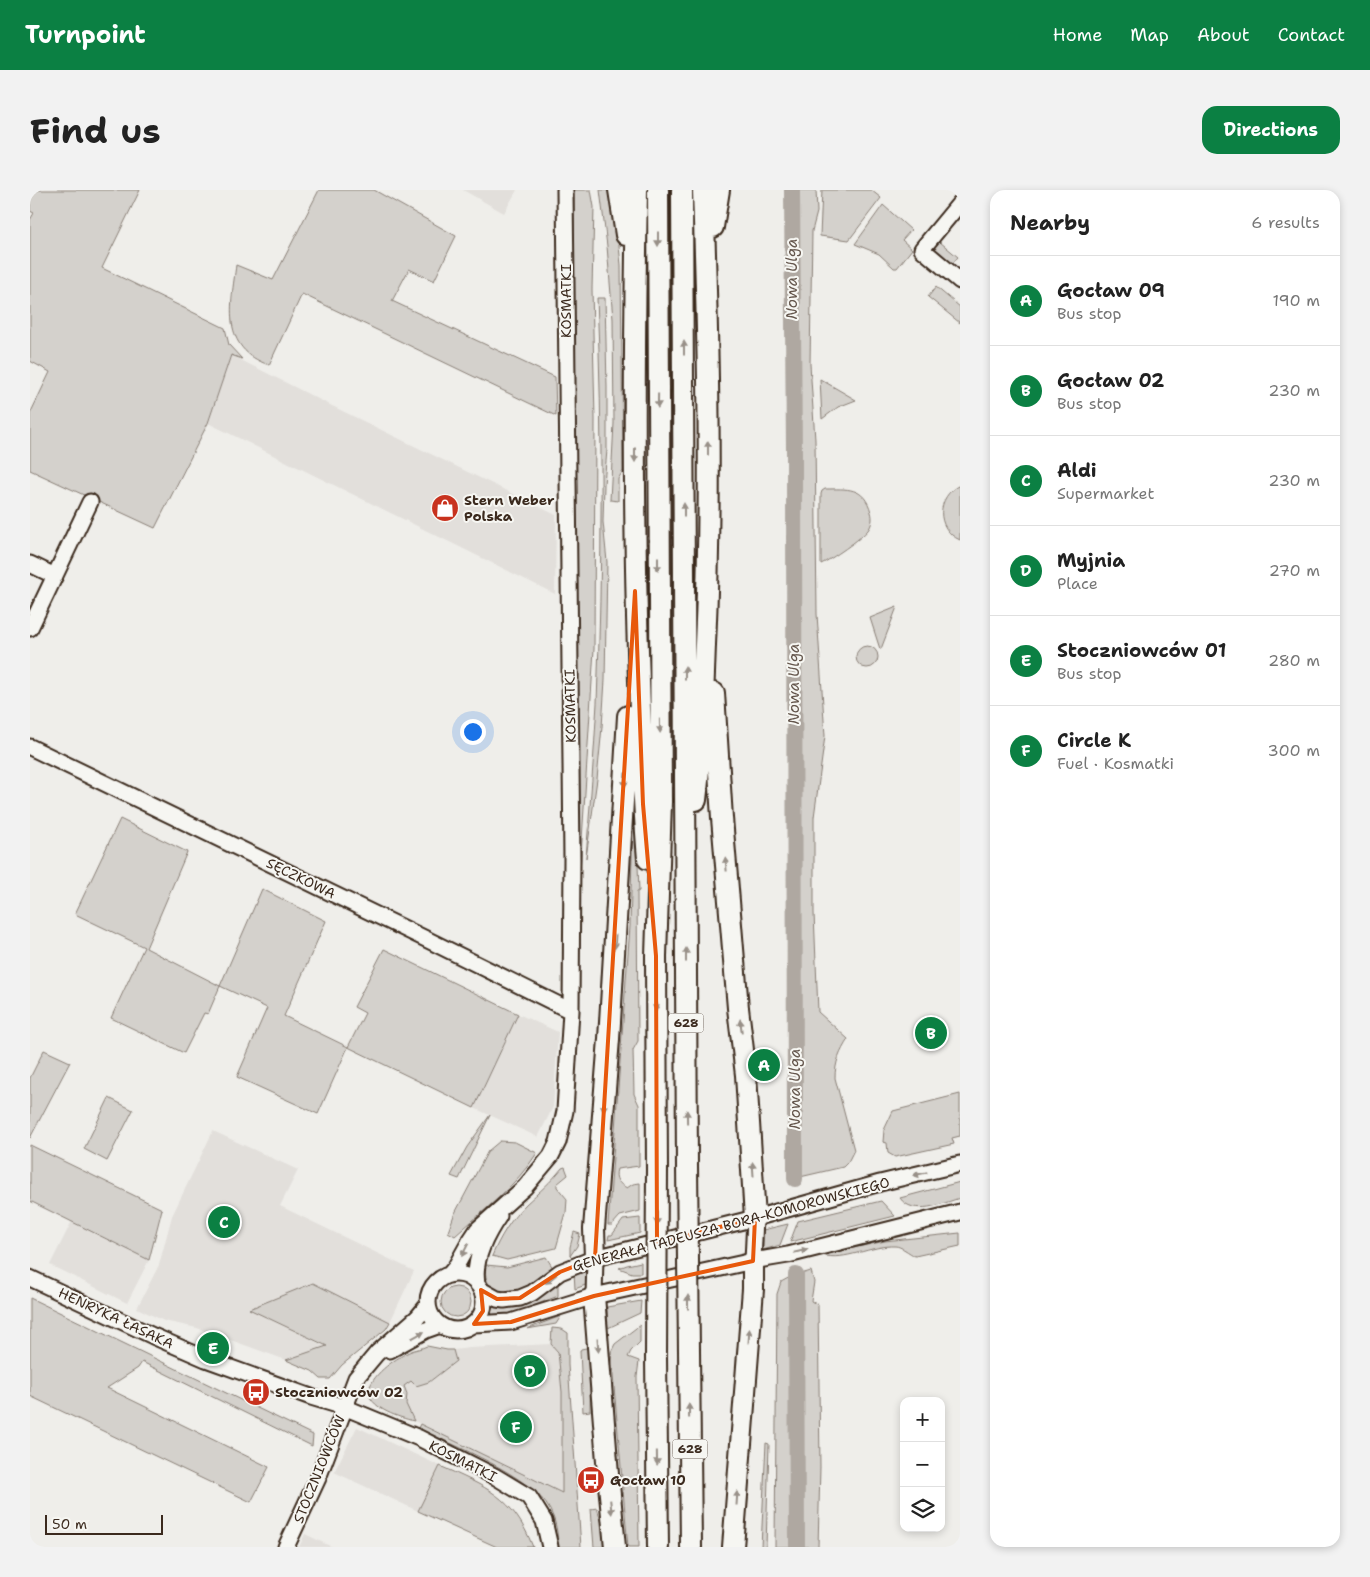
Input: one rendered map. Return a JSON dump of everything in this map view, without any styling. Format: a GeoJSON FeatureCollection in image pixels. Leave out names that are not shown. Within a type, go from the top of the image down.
{"type":"FeatureCollection","features":[{"type":"Feature","properties":{"kind":"main road"},"geometry":{"type":"LineString","coordinates":[[620,190],[634,319]]}},
{"type":"Feature","properties":{"kind":"main road"},"geometry":{"type":"LineString","coordinates":[[637,190],[634,319],[635,592],[643,804],[656,956]]}},
{"type":"Feature","properties":{"kind":"main road"},"geometry":{"type":"LineString","coordinates":[[656,956],[661,802],[658,190]]}},
{"type":"Feature","properties":{"kind":"main road"},"geometry":{"type":"LineString","coordinates":[[682,190],[686,879]]}},
{"type":"Feature","properties":{"kind":"main road"},"geometry":{"type":"LineString","coordinates":[[686,879],[700,768],[708,584],[707,314],[703,190]]}},
{"type":"Feature","properties":{"kind":"main road"},"geometry":{"type":"LineString","coordinates":[[707,314],[711,248],[719,190]]}},
{"type":"Feature","properties":{"kind":"main road"},"geometry":{"type":"LineString","coordinates":[[708,584],[722,818],[738,1008],[746,1075],[755,1218]]}},
{"type":"Feature","properties":{"kind":"main road"},"geometry":{"type":"LineString","coordinates":[[595,1258],[594,1229],[609,1039],[635,592]]}},
{"type":"Feature","properties":{"kind":"main road","name":"628"},"geometry":{"type":"LineString","coordinates":[[686,879],[691,1547]]}},
{"type":"Feature","properties":{"kind":"main road","name":"628"},"geometry":{"type":"LineString","coordinates":[[656,956],[658,1547]]}},
{"type":"Feature","properties":{"kind":"main road"},"geometry":{"type":"LineString","coordinates":[[733,1547],[754,1261]]}},
{"type":"Feature","properties":{"kind":"main road"},"geometry":{"type":"LineString","coordinates":[[594,1296],[615,1547]]}},
{"type":"Feature","properties":{"kind":"street","name":"KOSMATKI"},"geometry":{"type":"LineString","coordinates":[[449,1275],[478,1229],[509,1203],[540,1171],[551,1156],[558,1142],[565,1111],[571,1010],[572,859],[565,190]]}},
{"type":"Feature","properties":{"kind":"street"},"geometry":{"type":"LineString","coordinates":[[960,202],[922,249],[960,281]]}},
{"type":"Feature","properties":{"kind":"street"},"geometry":{"type":"LineString","coordinates":[[30,628],[90,502]]}},
{"type":"Feature","properties":{"kind":"street"},"geometry":{"type":"LineString","coordinates":[[30,564],[55,576]]}},
{"type":"Feature","properties":{"kind":"street","name":"SĘCZKOWA"},"geometry":{"type":"LineString","coordinates":[[30,747],[571,1010]]}},
{"type":"Feature","properties":{"kind":"street","name":"GENERAŁA TADEUSZA BORA-KOMOROWSKIEGO"},"geometry":{"type":"LineString","coordinates":[[479,1287],[497,1299],[520,1298],[532,1293],[565,1270],[595,1258],[755,1218],[871,1185],[960,1164]]}},
{"type":"Feature","properties":{"kind":"street","name":"KOSMATKI"},"geometry":{"type":"LineString","coordinates":[[479,1287],[476,1275],[482,1249],[487,1236],[509,1203]]}},
{"type":"Feature","properties":{"kind":"street"},"geometry":{"type":"LineString","coordinates":[[474,1324],[483,1311],[484,1304],[479,1287],[464,1275],[449,1275],[436,1283],[428,1297],[428,1305],[434,1319],[448,1329],[457,1330],[474,1324],[511,1322],[594,1296],[788,1255],[960,1212]]}},
{"type":"Feature","properties":{"kind":"street"},"geometry":{"type":"LineString","coordinates":[[754,1261],[755,1218]]}},
{"type":"Feature","properties":{"kind":"street"},"geometry":{"type":"LineString","coordinates":[[594,1296],[595,1258]]}},
{"type":"Feature","properties":{"kind":"street","name":"HENRYKA ŁASAKA"},"geometry":{"type":"LineString","coordinates":[[30,1278],[206,1359],[344,1407]]}},
{"type":"Feature","properties":{"kind":"street","name":"STOCZNIOWCÓW"},"geometry":{"type":"LineString","coordinates":[[286,1547],[318,1478],[356,1378],[366,1364],[388,1342],[417,1318],[428,1305]]}},
{"type":"Feature","properties":{"kind":"street","name":"STOCZNIOWCÓW"},"geometry":{"type":"LineString","coordinates":[[366,1364],[426,1330],[440,1325]]}},
{"type":"Feature","properties":{"kind":"street","name":"KOSMATKI"},"geometry":{"type":"LineString","coordinates":[[344,1407],[419,1438],[496,1477],[529,1497],[544,1521],[550,1547]]}},
{"type":"Feature","properties":{"kind":"highlighted area"},"geometry":{"type":"Polygon","coordinates":[[[635,591],[643,804],[656,956],[657,1243],[755,1218],[753,1261],[594,1296],[511,1322],[474,1324],[483,1311],[481,1290],[497,1299],[520,1298],[560,1272],[595,1258],[635,591]]]}},
{"type":"Feature","properties":{"kind":"shaded area"},"geometry":{"type":"Polygon","coordinates":[[[30,190],[140,190],[102,268],[225,328],[229,345],[242,359],[231,355],[208,423],[155,528],[30,470],[30,414],[50,372],[30,361],[30,220],[34,213],[30,211],[30,190]]]}},
{"type":"Feature","properties":{"kind":"shaded area"},"geometry":{"type":"Polygon","coordinates":[[[319,190],[374,190],[456,236],[434,281],[409,269],[392,301],[555,377],[556,416],[302,294],[269,365],[253,357],[242,348],[232,324],[232,295],[236,265],[273,280],[319,190]]]}},
{"type":"Feature","properties":{"kind":"shaded area"},"geometry":{"type":"Polygon","coordinates":[[[463,190],[517,190],[504,213],[463,190]]]}},
{"type":"Feature","properties":{"kind":"shaded area"},"geometry":{"type":"Polygon","coordinates":[[[574,190],[591,190],[594,207],[592,289],[595,419],[594,649],[580,872],[578,872],[574,190]]]}},
{"type":"Feature","properties":{"kind":"shaded area"},"geometry":{"type":"Polygon","coordinates":[[[600,190],[613,190],[621,265],[623,471],[618,479],[618,501],[610,500],[614,423],[613,319],[600,190]]]}},
{"type":"Feature","properties":{"kind":"shaded area"},"geometry":{"type":"Polygon","coordinates":[[[796,190],[816,190],[817,212],[812,231],[810,364],[815,440],[817,614],[825,736],[814,817],[814,913],[818,1012],[848,1039],[838,1057],[835,1078],[854,1150],[843,1167],[800,1177],[796,190]]]}},
{"type":"Feature","properties":{"kind":"shaded area"},"geometry":{"type":"Polygon","coordinates":[[[822,190],[871,190],[881,198],[849,240],[820,236],[822,190]]]}},
{"type":"Feature","properties":{"kind":"shaded area"},"geometry":{"type":"Polygon","coordinates":[[[883,205],[911,230],[902,240],[912,249],[897,268],[894,268],[879,254],[855,244],[883,205]]]}},
{"type":"Feature","properties":{"kind":"shaded area"},"geometry":{"type":"Polygon","coordinates":[[[940,242],[958,257],[951,265],[933,250],[933,247],[940,242]]]}},
{"type":"Feature","properties":{"kind":"shaded area"},"geometry":{"type":"Polygon","coordinates":[[[936,287],[960,307],[960,323],[928,297],[936,287]]]}},
{"type":"Feature","properties":{"kind":"shaded area"},"geometry":{"type":"Polygon","coordinates":[[[597,298],[605,298],[607,387],[607,450],[603,522],[607,562],[605,680],[597,779],[586,858],[597,703],[600,602],[601,450],[597,298]]]}},
{"type":"Feature","properties":{"kind":"shaded area"},"geometry":{"type":"Polygon","coordinates":[[[231,355],[556,515],[555,594],[208,423],[231,355]]]}},
{"type":"Feature","properties":{"kind":"shaded area"},"geometry":{"type":"Polygon","coordinates":[[[820,379],[856,400],[838,407],[822,419],[820,379]]]}},
{"type":"Feature","properties":{"kind":"shaded area"},"geometry":{"type":"Polygon","coordinates":[[[960,485],[960,540],[946,528],[942,512],[946,497],[960,485]]]}},
{"type":"Feature","properties":{"kind":"shaded area"},"geometry":{"type":"Polygon","coordinates":[[[825,489],[847,489],[859,493],[868,504],[872,519],[865,534],[821,564],[821,494],[825,489]]]}},
{"type":"Feature","properties":{"kind":"shaded area"},"geometry":{"type":"Polygon","coordinates":[[[897,607],[881,649],[880,649],[870,618],[897,607]]]}},
{"type":"Feature","properties":{"kind":"shaded area"},"geometry":{"type":"Polygon","coordinates":[[[867,646],[875,649],[878,657],[875,665],[867,668],[859,665],[856,657],[859,649],[867,646]]]}},
{"type":"Feature","properties":{"kind":"shaded area"},"geometry":{"type":"Polygon","coordinates":[[[636,815],[639,891],[637,892],[638,1041],[633,1050],[634,1094],[639,1105],[639,1166],[617,1169],[616,1176],[620,1183],[627,1188],[633,1184],[640,1183],[640,1211],[620,1216],[612,1225],[608,1225],[630,926],[633,825],[634,816],[636,815]]]}},
{"type":"Feature","properties":{"kind":"shaded area"},"geometry":{"type":"Polygon","coordinates":[[[120,819],[187,852],[146,948],[220,986],[208,1014],[204,1013],[184,1053],[111,1018],[144,947],[75,914],[120,819]]]}},
{"type":"Feature","properties":{"kind":"shaded area"},"geometry":{"type":"Polygon","coordinates":[[[262,889],[326,921],[284,1016],[348,1047],[318,1114],[237,1077],[267,1008],[220,986],[262,889]]]}},
{"type":"Feature","properties":{"kind":"shaded area"},"geometry":{"type":"Polygon","coordinates":[[[384,949],[518,1014],[474,1108],[348,1047],[365,1013],[354,1007],[384,949]]]}},
{"type":"Feature","properties":{"kind":"shaded area"},"geometry":{"type":"Polygon","coordinates":[[[518,1014],[558,1032],[553,1107],[538,1137],[474,1108],[518,1014]]]}},
{"type":"Feature","properties":{"kind":"shaded area"},"geometry":{"type":"Polygon","coordinates":[[[44,1050],[70,1062],[30,1138],[30,1078],[44,1050]]]}},
{"type":"Feature","properties":{"kind":"shaded area"},"geometry":{"type":"Polygon","coordinates":[[[960,1094],[960,1136],[952,1138],[954,1144],[895,1157],[888,1153],[887,1143],[883,1142],[884,1130],[893,1111],[960,1094]]]}},
{"type":"Feature","properties":{"kind":"shaded area"},"geometry":{"type":"Polygon","coordinates":[[[109,1098],[133,1110],[107,1161],[84,1149],[109,1098]]]}},
{"type":"Feature","properties":{"kind":"shaded area"},"geometry":{"type":"Polygon","coordinates":[[[490,1115],[459,1179],[451,1176],[467,1147],[490,1115]]]}},
{"type":"Feature","properties":{"kind":"shaded area"},"geometry":{"type":"Polygon","coordinates":[[[213,1131],[298,1170],[280,1206],[414,1271],[390,1322],[313,1284],[250,1309],[327,1347],[286,1360],[197,1328],[164,1321],[137,1308],[159,1265],[172,1216],[213,1131]]]}},
{"type":"Feature","properties":{"kind":"shaded area"},"geometry":{"type":"Polygon","coordinates":[[[500,1141],[515,1142],[537,1153],[509,1187],[455,1236],[448,1232],[454,1215],[488,1151],[500,1141]]]}},
{"type":"Feature","properties":{"kind":"shaded area"},"geometry":{"type":"Polygon","coordinates":[[[30,1145],[162,1209],[149,1260],[30,1201],[30,1145]]]}},
{"type":"Feature","properties":{"kind":"shaded area"},"geometry":{"type":"Polygon","coordinates":[[[565,1167],[568,1175],[557,1184],[557,1187],[567,1199],[566,1213],[556,1248],[507,1260],[492,1256],[502,1235],[515,1216],[565,1167]]]}},
{"type":"Feature","properties":{"kind":"shaded area"},"geometry":{"type":"Polygon","coordinates":[[[960,1182],[960,1198],[937,1205],[920,1208],[912,1207],[900,1198],[960,1182]]]}},
{"type":"Feature","properties":{"kind":"shaded area"},"geometry":{"type":"Polygon","coordinates":[[[881,1201],[895,1216],[790,1242],[798,1221],[881,1201]]]}},
{"type":"Feature","properties":{"kind":"shaded area"},"geometry":{"type":"Polygon","coordinates":[[[640,1218],[640,1233],[608,1240],[609,1235],[612,1235],[623,1220],[640,1218]]]}},
{"type":"Feature","properties":{"kind":"shaded area"},"geometry":{"type":"Polygon","coordinates":[[[72,1221],[149,1260],[127,1303],[50,1265],[72,1221]]]}},
{"type":"Feature","properties":{"kind":"shaded area"},"geometry":{"type":"Polygon","coordinates":[[[788,1224],[780,1245],[763,1250],[763,1230],[788,1224]]]}},
{"type":"Feature","properties":{"kind":"shaded area"},"geometry":{"type":"Polygon","coordinates":[[[574,1232],[580,1234],[577,1246],[570,1256],[570,1247],[574,1232]]]}},
{"type":"Feature","properties":{"kind":"shaded area"},"geometry":{"type":"Polygon","coordinates":[[[960,1233],[960,1246],[915,1256],[897,1246],[886,1246],[849,1255],[831,1257],[822,1255],[885,1241],[960,1233]]]}},
{"type":"Feature","properties":{"kind":"shaded area"},"geometry":{"type":"Polygon","coordinates":[[[546,1257],[553,1268],[524,1289],[506,1294],[498,1292],[488,1282],[486,1265],[507,1267],[546,1257]]]}},
{"type":"Feature","properties":{"kind":"shaded area"},"geometry":{"type":"Polygon","coordinates":[[[641,1262],[641,1273],[632,1273],[619,1268],[627,1265],[641,1262]]]}},
{"type":"Feature","properties":{"kind":"shaded area"},"geometry":{"type":"Polygon","coordinates":[[[588,1266],[588,1284],[575,1289],[574,1272],[588,1266]]]}},
{"type":"Feature","properties":{"kind":"shaded area"},"geometry":{"type":"Polygon","coordinates":[[[811,1271],[814,1282],[811,1301],[818,1305],[820,1467],[818,1547],[802,1547],[801,1274],[811,1271]]]}},
{"type":"Feature","properties":{"kind":"shaded area"},"geometry":{"type":"Polygon","coordinates":[[[792,1276],[793,1547],[775,1547],[777,1294],[781,1282],[792,1276]]]}},
{"type":"Feature","properties":{"kind":"shaded area"},"geometry":{"type":"Polygon","coordinates":[[[558,1282],[558,1296],[507,1316],[489,1316],[491,1307],[500,1308],[518,1304],[558,1282]]]}},
{"type":"Feature","properties":{"kind":"shaded area"},"geometry":{"type":"Polygon","coordinates":[[[313,1283],[390,1322],[386,1329],[342,1365],[330,1379],[321,1379],[312,1371],[286,1360],[327,1346],[249,1309],[313,1283]]]}},
{"type":"Feature","properties":{"kind":"shaded area"},"geometry":{"type":"Polygon","coordinates":[[[456,1287],[462,1288],[470,1296],[470,1308],[462,1316],[456,1317],[450,1316],[442,1308],[441,1302],[442,1296],[450,1288],[456,1287]]]}},
{"type":"Feature","properties":{"kind":"shaded area"},"geometry":{"type":"Polygon","coordinates":[[[30,1298],[313,1435],[312,1446],[142,1362],[138,1368],[107,1388],[269,1467],[251,1502],[30,1396],[30,1298]]]}},
{"type":"Feature","properties":{"kind":"shaded area"},"geometry":{"type":"Polygon","coordinates":[[[641,1301],[640,1313],[608,1328],[607,1307],[641,1301]]]}},
{"type":"Feature","properties":{"kind":"shaded area"},"geometry":{"type":"Polygon","coordinates":[[[561,1316],[556,1324],[527,1329],[561,1316]]]}},
{"type":"Feature","properties":{"kind":"shaded area"},"geometry":{"type":"Polygon","coordinates":[[[640,1325],[640,1342],[628,1357],[639,1361],[637,1377],[639,1547],[628,1547],[611,1352],[615,1344],[640,1325]]]}},
{"type":"Feature","properties":{"kind":"shaded area"},"geometry":{"type":"Polygon","coordinates":[[[552,1328],[562,1329],[568,1333],[568,1365],[581,1547],[558,1547],[558,1537],[550,1510],[541,1497],[527,1485],[470,1452],[418,1428],[420,1424],[562,1493],[562,1392],[558,1352],[551,1344],[552,1328]]]}},
{"type":"Feature","properties":{"kind":"shaded area"},"geometry":{"type":"Polygon","coordinates":[[[551,1344],[558,1352],[562,1392],[562,1493],[414,1421],[406,1404],[407,1394],[404,1386],[411,1381],[416,1386],[429,1382],[456,1361],[453,1350],[551,1344]]]}},
{"type":"Feature","properties":{"kind":"shaded area"},"geometry":{"type":"Polygon","coordinates":[[[427,1346],[453,1350],[456,1361],[429,1382],[416,1386],[411,1381],[404,1386],[407,1394],[406,1404],[414,1421],[387,1412],[375,1404],[368,1393],[373,1380],[378,1374],[403,1355],[427,1346]]]}},
{"type":"Feature","properties":{"kind":"shaded area"},"geometry":{"type":"Polygon","coordinates":[[[591,1347],[590,1411],[583,1412],[580,1351],[581,1349],[591,1347]]]}},
{"type":"Feature","properties":{"kind":"shaded area"},"geometry":{"type":"Polygon","coordinates":[[[357,1427],[440,1466],[418,1511],[334,1472],[357,1427]]]}},
{"type":"Feature","properties":{"kind":"shaded area"},"geometry":{"type":"Polygon","coordinates":[[[766,1443],[769,1444],[766,1547],[761,1547],[766,1443]]]}},
{"type":"Feature","properties":{"kind":"shaded area"},"geometry":{"type":"Polygon","coordinates":[[[440,1466],[484,1487],[507,1504],[525,1530],[533,1547],[497,1547],[418,1511],[440,1466]]]}},
{"type":"Feature","properties":{"kind":"shaded area"},"geometry":{"type":"Polygon","coordinates":[[[597,1508],[606,1536],[607,1547],[594,1547],[591,1509],[597,1508]]]}},
{"type":"Feature","properties":{"kind":"shaded area"},"geometry":{"type":"Polygon","coordinates":[[[305,1534],[332,1547],[299,1547],[305,1534]]]}},
{"type":"Feature","properties":{"kind":"waterway","name":"Nowa Ulga"},"geometry":{"type":"LineString","coordinates":[[792,190],[795,1179]]}},
{"type":"Feature","properties":{"kind":"waterway","name":"Nowa Ulga"},"geometry":{"type":"LineString","coordinates":[[796,1275],[797,1547]]}},
{"type":"Feature","properties":{"kind":"place","name":"Stern Weber Polska"},"geometry":{"type":"Point","coordinates":[445,508]}},
{"type":"Feature","properties":{"kind":"place","name":"Gocław 02"},"geometry":{"type":"Point","coordinates":[931,1033]}},
{"type":"Feature","properties":{"kind":"place","name":"Gocław 09"},"geometry":{"type":"Point","coordinates":[764,1065]}},
{"type":"Feature","properties":{"kind":"place","name":"Aldi"},"geometry":{"type":"Point","coordinates":[224,1222]}},
{"type":"Feature","properties":{"kind":"place","name":"Stoczniowców 01"},"geometry":{"type":"Point","coordinates":[213,1348]}},
{"type":"Feature","properties":{"kind":"place","name":"Myjnia"},"geometry":{"type":"Point","coordinates":[530,1371]}},
{"type":"Feature","properties":{"kind":"place","name":"Stoczniowców 02"},"geometry":{"type":"Point","coordinates":[256,1392]}},
{"type":"Feature","properties":{"kind":"place","name":"Circle K"},"geometry":{"type":"Point","coordinates":[516,1427]}},
{"type":"Feature","properties":{"kind":"place","name":"Gocław 10"},"geometry":{"type":"Point","coordinates":[591,1480]}}]}
